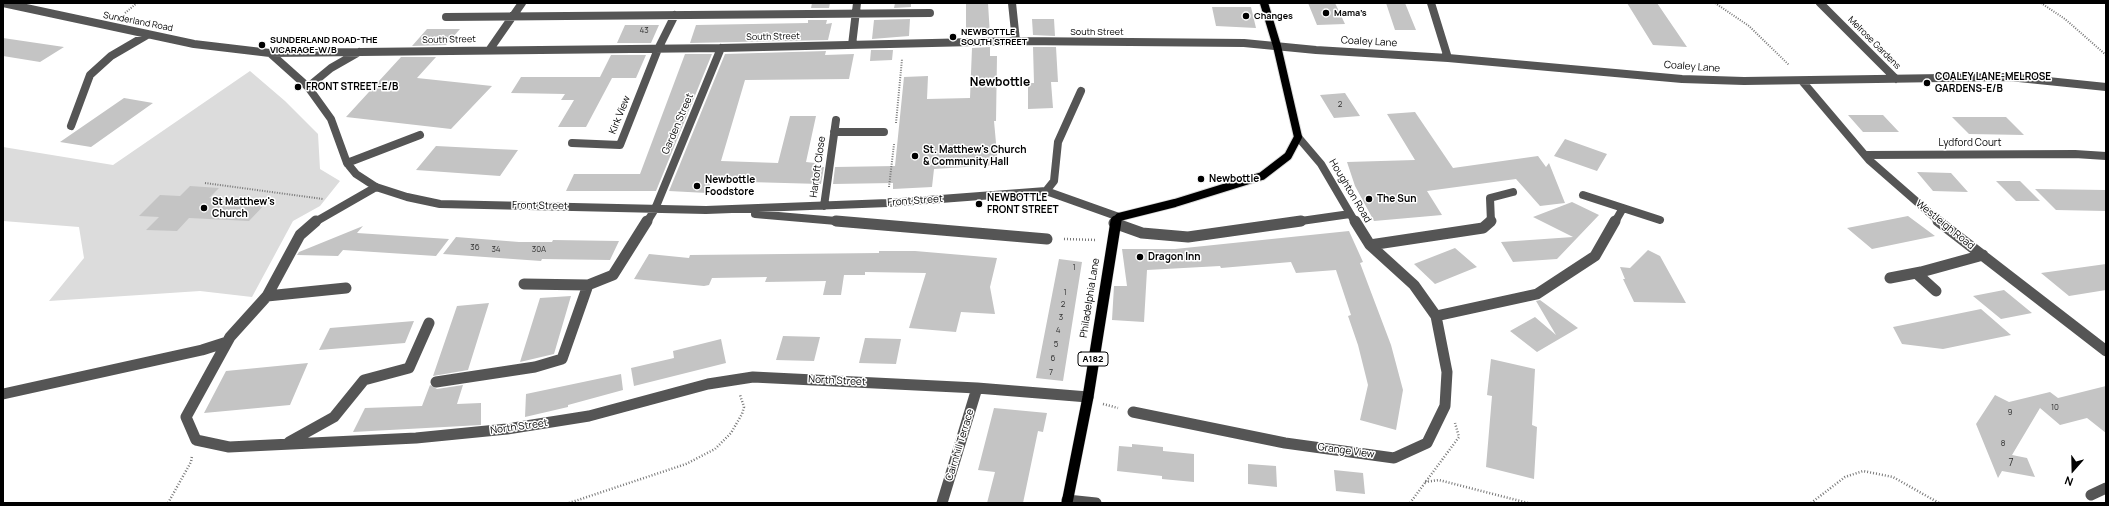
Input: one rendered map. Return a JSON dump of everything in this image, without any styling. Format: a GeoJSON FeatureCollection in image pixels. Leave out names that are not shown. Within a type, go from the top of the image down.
{"type":"FeatureCollection","features":[{"type":"Feature","properties":{"kind":"main road"},"geometry":{"type":"LineString","coordinates":[[1117,220],[1262,176],[1288,156],[1298,137],[1277,46],[1264,3]]}},
{"type":"Feature","properties":{"kind":"main road","name":"Philadelphia Lane"},"geometry":{"type":"LineString","coordinates":[[1067,501],[1087,398],[1111,241],[1117,220]]}},
{"type":"Feature","properties":{"kind":"street","name":"Sunderland Road"},"geometry":{"type":"LineString","coordinates":[[3,3],[194,44],[270,53]]}},
{"type":"Feature","properties":{"kind":"street"},"geometry":{"type":"LineString","coordinates":[[490,49],[522,3]]}},
{"type":"Feature","properties":{"kind":"street"},"geometry":{"type":"LineString","coordinates":[[852,45],[857,3]]}},
{"type":"Feature","properties":{"kind":"street"},"geometry":{"type":"LineString","coordinates":[[1012,3],[1016,42]]}},
{"type":"Feature","properties":{"kind":"street"},"geometry":{"type":"LineString","coordinates":[[1430,3],[1448,58]]}},
{"type":"Feature","properties":{"kind":"street","name":"Melrose Gardens"},"geometry":{"type":"LineString","coordinates":[[1820,3],[1896,79]]}},
{"type":"Feature","properties":{"kind":"street"},"geometry":{"type":"LineString","coordinates":[[446,17],[930,13]]}},
{"type":"Feature","properties":{"kind":"street"},"geometry":{"type":"LineString","coordinates":[[658,49],[675,15]]}},
{"type":"Feature","properties":{"kind":"street"},"geometry":{"type":"LineString","coordinates":[[71,126],[90,75],[110,56],[147,35]]}},
{"type":"Feature","properties":{"kind":"street","name":"South Street"},"geometry":{"type":"LineString","coordinates":[[270,53],[362,50],[658,49],[1016,42],[1244,43],[1277,46]]}},
{"type":"Feature","properties":{"kind":"street","name":"Coaley Lane"},"geometry":{"type":"LineString","coordinates":[[1277,46],[1448,58],[1682,79],[1802,81],[2009,77],[2106,86]]}},
{"type":"Feature","properties":{"kind":"street","name":"Garden Street"},"geometry":{"type":"LineString","coordinates":[[588,285],[613,275],[654,209],[721,48]]}},
{"type":"Feature","properties":{"kind":"street","name":"Kirk View"},"geometry":{"type":"LineString","coordinates":[[572,143],[620,145],[658,49]]}},
{"type":"Feature","properties":{"kind":"street"},"geometry":{"type":"LineString","coordinates":[[308,87],[331,68],[362,50]]}},
{"type":"Feature","properties":{"kind":"street"},"geometry":{"type":"LineString","coordinates":[[270,53],[308,87],[331,119],[347,163],[420,135]]}},
{"type":"Feature","properties":{"kind":"street"},"geometry":{"type":"LineString","coordinates":[[2048,80],[2106,94]]}},
{"type":"Feature","properties":{"kind":"street","name":"Westleigh Road"},"geometry":{"type":"LineString","coordinates":[[1802,81],[1865,155],[1928,213],[2106,351]]}},
{"type":"Feature","properties":{"kind":"street"},"geometry":{"type":"LineString","coordinates":[[1046,191],[1054,181],[1057,166],[1058,142],[1081,91]]}},
{"type":"Feature","properties":{"kind":"street","name":"Hartoft Close"},"geometry":{"type":"LineString","coordinates":[[824,206],[836,120]]}},
{"type":"Feature","properties":{"kind":"street","name":"Hartoft Close"},"geometry":{"type":"LineString","coordinates":[[834,132],[884,132]]}},
{"type":"Feature","properties":{"kind":"street","name":"Houghton Road"},"geometry":{"type":"LineString","coordinates":[[1298,137],[1321,164],[1350,214],[1370,245],[1381,257]]}},
{"type":"Feature","properties":{"kind":"street","name":"Lydford Court"},"geometry":{"type":"LineString","coordinates":[[1865,155],[2074,154],[2106,156]]}},
{"type":"Feature","properties":{"kind":"street","name":"Front Street"},"geometry":{"type":"LineString","coordinates":[[347,163],[356,174],[376,187],[407,197],[440,204],[706,210],[888,203],[1046,191],[1117,220],[1142,233],[1188,238],[1350,214]]}},
{"type":"Feature","properties":{"kind":"street"},"geometry":{"type":"LineString","coordinates":[[196,440],[186,417],[227,342],[267,296],[300,235],[317,220],[376,187]]}},
{"type":"Feature","properties":{"kind":"street"},"geometry":{"type":"LineString","coordinates":[[1370,245],[1483,228],[1491,222],[1490,198],[1513,192]]}},
{"type":"Feature","properties":{"kind":"street"},"geometry":{"type":"LineString","coordinates":[[1583,195],[1660,220]]}},
{"type":"Feature","properties":{"kind":"street"},"geometry":{"type":"LineString","coordinates":[[1436,316],[1537,294],[1595,256],[1623,208]]}},
{"type":"Feature","properties":{"kind":"street","name":"Front Street"},"geometry":{"type":"LineString","coordinates":[[706,210],[1047,239]]}},
{"type":"Feature","properties":{"kind":"street"},"geometry":{"type":"LineString","coordinates":[[1890,278],[1983,256]]}},
{"type":"Feature","properties":{"kind":"street","name":"Grange View"},"geometry":{"type":"LineString","coordinates":[[1133,412],[1285,443],[1394,458],[1427,443],[1445,406],[1447,372],[1436,316],[1414,285],[1381,257]]}},
{"type":"Feature","properties":{"kind":"street"},"geometry":{"type":"LineString","coordinates":[[1916,273],[1936,290]]}},
{"type":"Feature","properties":{"kind":"street"},"geometry":{"type":"LineString","coordinates":[[436,382],[536,367],[562,359],[588,285],[524,284]]}},
{"type":"Feature","properties":{"kind":"street"},"geometry":{"type":"LineString","coordinates":[[267,296],[346,288]]}},
{"type":"Feature","properties":{"kind":"street"},"geometry":{"type":"LineString","coordinates":[[286,444],[334,417],[364,380],[409,368],[429,323]]}},
{"type":"Feature","properties":{"kind":"street"},"geometry":{"type":"LineString","coordinates":[[3,394],[202,350],[227,342]]}},
{"type":"Feature","properties":{"kind":"street","name":"North Street"},"geometry":{"type":"LineString","coordinates":[[196,440],[229,447],[416,438],[507,430],[589,416],[708,384],[753,377],[977,388],[1087,398]]}},
{"type":"Feature","properties":{"kind":"street","name":"Cairnhill Terrace"},"geometry":{"type":"LineString","coordinates":[[942,503],[977,388]]}},
{"type":"Feature","properties":{"kind":"street"},"geometry":{"type":"LineString","coordinates":[[2091,495],[2106,488]]}},
{"type":"Feature","properties":{"kind":"street"},"geometry":{"type":"LineString","coordinates":[[1067,501],[1096,503]]}},
{"type":"Feature","properties":{"kind":"path"},"geometry":{"type":"LineString","coordinates":[[1715,3],[1750,26],[1786,60],[1802,81]]}},
{"type":"Feature","properties":{"kind":"path"},"geometry":{"type":"LineString","coordinates":[[2041,3],[2065,19],[2106,56]]}},
{"type":"Feature","properties":{"kind":"path"},"geometry":{"type":"LineString","coordinates":[[205,183],[347,203]]}},
{"type":"Feature","properties":{"kind":"path"},"geometry":{"type":"LineString","coordinates":[[1047,239],[1111,241]]}},
{"type":"Feature","properties":{"kind":"path"},"geometry":{"type":"LineString","coordinates":[[569,503],[686,464],[715,449],[731,433],[742,414],[744,407],[740,392],[743,379]]}},
{"type":"Feature","properties":{"kind":"path"},"geometry":{"type":"LineString","coordinates":[[1087,398],[1133,412]]}},
{"type":"Feature","properties":{"kind":"path"},"geometry":{"type":"LineString","coordinates":[[168,503],[191,462],[196,440]]}},
{"type":"Feature","properties":{"kind":"path"},"geometry":{"type":"LineString","coordinates":[[1811,503],[1844,477],[1863,471],[1893,477],[1939,503]]}},
{"type":"Feature","properties":{"kind":"path"},"geometry":{"type":"LineString","coordinates":[[1425,482],[1439,480],[1528,503]]}},
{"type":"Feature","properties":{"kind":"shaded area"},"geometry":{"type":"Polygon","coordinates":[[[250,71],[285,101],[318,134],[320,169],[340,181],[320,206],[293,221],[252,297],[200,291],[49,301],[84,258],[79,227],[3,221],[3,147],[113,165],[250,71]]]}},
{"type":"Feature","properties":{"kind":"building"},"geometry":{"type":"Polygon","coordinates":[[[812,3],[830,3],[829,8],[811,8],[812,3]]]}},
{"type":"Feature","properties":{"kind":"building"},"geometry":{"type":"Polygon","coordinates":[[[895,3],[911,3],[911,7],[894,8],[895,3]]]}},
{"type":"Feature","properties":{"kind":"building"},"geometry":{"type":"Polygon","coordinates":[[[966,3],[988,3],[990,36],[973,36],[973,33],[966,33],[966,3]]]}},
{"type":"Feature","properties":{"kind":"building","name":"Mama’s"},"geometry":{"type":"Polygon","coordinates":[[[1308,3],[1335,3],[1345,24],[1317,25],[1308,3]]]}},
{"type":"Feature","properties":{"kind":"building"},"geometry":{"type":"Polygon","coordinates":[[[1386,3],[1405,3],[1416,30],[1395,30],[1386,3]]]}},
{"type":"Feature","properties":{"kind":"building"},"geometry":{"type":"Polygon","coordinates":[[[1627,3],[1657,3],[1687,47],[1653,45],[1627,3]]]}},
{"type":"Feature","properties":{"kind":"building"},"geometry":{"type":"Polygon","coordinates":[[[1212,7],[1251,7],[1256,28],[1216,26],[1212,7]]]}},
{"type":"Feature","properties":{"kind":"building"},"geometry":{"type":"Polygon","coordinates":[[[910,19],[909,36],[872,39],[874,20],[910,19]]]}},
{"type":"Feature","properties":{"kind":"building"},"geometry":{"type":"Polygon","coordinates":[[[1032,19],[1054,19],[1055,36],[1033,35],[1032,19]]]}},
{"type":"Feature","properties":{"kind":"building"},"geometry":{"type":"Polygon","coordinates":[[[808,20],[827,20],[826,24],[832,23],[828,40],[690,43],[696,25],[808,23],[808,20]]]}},
{"type":"Feature","properties":{"kind":"building"},"geometry":{"type":"Polygon","coordinates":[[[625,25],[659,25],[651,43],[617,43],[625,25]]]}},
{"type":"Feature","properties":{"kind":"building"},"geometry":{"type":"Polygon","coordinates":[[[427,29],[460,29],[446,45],[412,46],[427,29]]]}},
{"type":"Feature","properties":{"kind":"building"},"geometry":{"type":"Polygon","coordinates":[[[3,38],[64,47],[40,62],[3,56],[3,38]]]}},
{"type":"Feature","properties":{"kind":"building"},"geometry":{"type":"Polygon","coordinates":[[[990,47],[990,56],[997,56],[996,121],[994,121],[998,165],[934,169],[932,187],[893,189],[893,183],[833,184],[835,167],[895,166],[904,77],[928,76],[927,99],[970,98],[972,48],[990,47]]]}},
{"type":"Feature","properties":{"kind":"building"},"geometry":{"type":"Polygon","coordinates":[[[1033,47],[1056,47],[1058,82],[1051,82],[1053,108],[1028,109],[1028,83],[1034,83],[1033,47]]]}},
{"type":"Feature","properties":{"kind":"building"},"geometry":{"type":"Polygon","coordinates":[[[871,50],[893,50],[892,60],[870,61],[871,50]]]}},
{"type":"Feature","properties":{"kind":"building"},"geometry":{"type":"Polygon","coordinates":[[[826,51],[825,55],[854,54],[849,79],[745,80],[721,161],[778,163],[790,116],[816,116],[806,162],[815,163],[813,167],[824,167],[821,184],[712,181],[707,193],[669,191],[725,54],[826,51]]]}},
{"type":"Feature","properties":{"kind":"building"},"geometry":{"type":"Polygon","coordinates":[[[685,54],[712,54],[656,191],[566,191],[574,174],[640,174],[685,54]]]}},
{"type":"Feature","properties":{"kind":"building"},"geometry":{"type":"Polygon","coordinates":[[[611,55],[646,55],[636,78],[612,78],[586,127],[558,127],[574,100],[561,100],[565,94],[511,93],[521,77],[600,77],[611,55]]]}},
{"type":"Feature","properties":{"kind":"building"},"geometry":{"type":"Polygon","coordinates":[[[401,57],[436,57],[417,78],[492,86],[451,129],[346,117],[401,57]]]}},
{"type":"Feature","properties":{"kind":"building"},"geometry":{"type":"Polygon","coordinates":[[[1345,93],[1360,116],[1334,118],[1320,95],[1345,93]]]}},
{"type":"Feature","properties":{"kind":"building"},"geometry":{"type":"Polygon","coordinates":[[[124,98],[153,103],[91,147],[60,142],[124,98]]]}},
{"type":"Feature","properties":{"kind":"building"},"geometry":{"type":"Polygon","coordinates":[[[1415,112],[1453,168],[1538,156],[1546,167],[1549,163],[1565,203],[1540,206],[1516,179],[1427,191],[1442,215],[1374,221],[1355,186],[1347,162],[1415,160],[1387,114],[1415,112]]]}},
{"type":"Feature","properties":{"kind":"building"},"geometry":{"type":"Polygon","coordinates":[[[1848,115],[1883,115],[1899,132],[1863,132],[1848,115]]]}},
{"type":"Feature","properties":{"kind":"building"},"geometry":{"type":"Polygon","coordinates":[[[1952,117],[2006,117],[2024,135],[1969,134],[1952,117]]]}},
{"type":"Feature","properties":{"kind":"building"},"geometry":{"type":"Polygon","coordinates":[[[1565,139],[1607,154],[1597,171],[1554,156],[1565,139]]]}},
{"type":"Feature","properties":{"kind":"building"},"geometry":{"type":"Polygon","coordinates":[[[436,146],[518,150],[500,176],[416,170],[436,146]]]}},
{"type":"Feature","properties":{"kind":"building"},"geometry":{"type":"Polygon","coordinates":[[[1917,172],[1951,173],[1968,192],[1933,191],[1917,172]]]}},
{"type":"Feature","properties":{"kind":"building"},"geometry":{"type":"Polygon","coordinates":[[[1996,181],[2020,181],[2040,201],[2016,201],[1996,181]]]}},
{"type":"Feature","properties":{"kind":"building","name":"St Matthew's Church"},"geometry":{"type":"Polygon","coordinates":[[[190,186],[219,188],[209,198],[268,201],[249,221],[189,218],[177,231],[146,230],[159,217],[139,216],[160,195],[180,196],[190,186]]]}},
{"type":"Feature","properties":{"kind":"building"},"geometry":{"type":"Polygon","coordinates":[[[2035,189],[2106,190],[2106,211],[2056,210],[2035,189]]]}},
{"type":"Feature","properties":{"kind":"building"},"geometry":{"type":"Polygon","coordinates":[[[1572,202],[1599,215],[1557,259],[1513,262],[1501,242],[1573,237],[1533,217],[1572,202]]]}},
{"type":"Feature","properties":{"kind":"building"},"geometry":{"type":"Polygon","coordinates":[[[1908,216],[1935,236],[1872,249],[1847,228],[1908,216]]]}},
{"type":"Feature","properties":{"kind":"building"},"geometry":{"type":"Polygon","coordinates":[[[363,226],[357,233],[449,239],[436,256],[343,250],[338,256],[297,255],[299,252],[363,226]]]}},
{"type":"Feature","properties":{"kind":"building"},"geometry":{"type":"Polygon","coordinates":[[[1349,231],[1363,262],[1360,263],[1391,345],[1403,390],[1396,430],[1360,420],[1368,385],[1358,345],[1348,316],[1351,315],[1336,270],[1296,273],[1291,262],[1221,268],[1220,266],[1147,270],[1144,322],[1112,320],[1114,286],[1127,286],[1122,249],[1175,249],[1349,231]]]}},
{"type":"Feature","properties":{"kind":"building"},"geometry":{"type":"Polygon","coordinates":[[[456,237],[519,242],[552,242],[553,240],[619,241],[610,260],[542,259],[541,261],[443,254],[456,237]]]}},
{"type":"Feature","properties":{"kind":"building"},"geometry":{"type":"Polygon","coordinates":[[[1455,248],[1477,267],[1435,284],[1414,264],[1455,248]]]}},
{"type":"Feature","properties":{"kind":"building"},"geometry":{"type":"Polygon","coordinates":[[[1648,250],[1660,256],[1686,303],[1634,302],[1623,279],[1625,279],[1620,267],[1630,268],[1648,250]]]}},
{"type":"Feature","properties":{"kind":"building"},"geometry":{"type":"Polygon","coordinates":[[[879,251],[915,251],[997,258],[990,287],[995,314],[961,312],[956,332],[909,328],[926,273],[865,272],[865,275],[844,275],[841,295],[823,295],[826,281],[765,282],[767,277],[712,278],[709,285],[704,286],[634,279],[649,254],[689,258],[690,255],[879,253],[879,251]]]}},
{"type":"Feature","properties":{"kind":"building"},"geometry":{"type":"Polygon","coordinates":[[[1059,259],[1082,262],[1063,381],[1036,378],[1059,259]]]}},
{"type":"Feature","properties":{"kind":"building"},"geometry":{"type":"Polygon","coordinates":[[[2106,264],[2106,290],[2069,296],[2041,273],[2106,264]]]}},
{"type":"Feature","properties":{"kind":"building"},"geometry":{"type":"Polygon","coordinates":[[[2004,290],[2032,313],[2001,319],[1973,296],[2004,290]]]}},
{"type":"Feature","properties":{"kind":"building"},"geometry":{"type":"Polygon","coordinates":[[[571,296],[554,354],[520,362],[540,298],[571,296]]]}},
{"type":"Feature","properties":{"kind":"building"},"geometry":{"type":"Polygon","coordinates":[[[1540,300],[1578,328],[1537,352],[1510,331],[1535,317],[1556,335],[1536,301],[1540,300]]]}},
{"type":"Feature","properties":{"kind":"building"},"geometry":{"type":"Polygon","coordinates":[[[489,303],[468,370],[433,376],[457,306],[489,303]]]}},
{"type":"Feature","properties":{"kind":"building"},"geometry":{"type":"Polygon","coordinates":[[[1981,309],[2011,335],[1943,349],[1902,344],[1893,327],[1981,309]]]}},
{"type":"Feature","properties":{"kind":"building"},"geometry":{"type":"Polygon","coordinates":[[[414,321],[405,343],[319,350],[330,328],[414,321]]]}},
{"type":"Feature","properties":{"kind":"building"},"geometry":{"type":"Polygon","coordinates":[[[783,336],[820,337],[814,361],[776,360],[783,336]]]}},
{"type":"Feature","properties":{"kind":"building"},"geometry":{"type":"Polygon","coordinates":[[[865,338],[901,339],[896,364],[859,363],[865,338]]]}},
{"type":"Feature","properties":{"kind":"building"},"geometry":{"type":"Polygon","coordinates":[[[721,339],[726,363],[634,386],[631,368],[674,358],[673,351],[721,339]]]}},
{"type":"Feature","properties":{"kind":"building"},"geometry":{"type":"Polygon","coordinates":[[[1491,359],[1535,369],[1532,425],[1537,427],[1534,479],[1486,467],[1492,396],[1487,395],[1491,359]]]}},
{"type":"Feature","properties":{"kind":"building"},"geometry":{"type":"Polygon","coordinates":[[[308,363],[290,405],[204,413],[226,371],[308,363]]]}},
{"type":"Feature","properties":{"kind":"building"},"geometry":{"type":"Polygon","coordinates":[[[621,374],[623,390],[568,405],[568,407],[525,417],[526,394],[621,374]]]}},
{"type":"Feature","properties":{"kind":"building"},"geometry":{"type":"Polygon","coordinates":[[[430,385],[437,389],[463,385],[457,404],[481,403],[481,425],[353,432],[365,408],[422,406],[430,385]]]}},
{"type":"Feature","properties":{"kind":"building"},"geometry":{"type":"Polygon","coordinates":[[[2106,386],[2106,433],[2087,418],[2060,425],[2040,408],[2012,455],[2027,458],[2035,477],[2002,471],[1998,478],[1976,424],[1995,395],[2009,402],[2050,392],[2058,398],[2106,386]]]}},
{"type":"Feature","properties":{"kind":"building"},"geometry":{"type":"Polygon","coordinates":[[[994,408],[1047,413],[1043,432],[1038,431],[1023,503],[987,503],[995,472],[978,470],[994,408]]]}},
{"type":"Feature","properties":{"kind":"building"},"geometry":{"type":"Polygon","coordinates":[[[1132,444],[1163,447],[1163,451],[1194,454],[1194,482],[1162,479],[1162,476],[1117,471],[1119,446],[1132,447],[1132,444]]]}},
{"type":"Feature","properties":{"kind":"building"},"geometry":{"type":"Polygon","coordinates":[[[1248,464],[1276,466],[1277,487],[1248,484],[1248,464]]]}},
{"type":"Feature","properties":{"kind":"building"},"geometry":{"type":"Polygon","coordinates":[[[1334,470],[1363,473],[1365,494],[1336,491],[1334,470]]]}},
{"type":"Feature","properties":{"kind":"place","name":"Mama’s"},"geometry":{"type":"Point","coordinates":[1326,13]}},
{"type":"Feature","properties":{"kind":"place","name":"Changes"},"geometry":{"type":"Point","coordinates":[1246,16]}},
{"type":"Feature","properties":{"kind":"place","name":"NEWBOTTLE SOUTH STREET"},"geometry":{"type":"Point","coordinates":[953,37]}},
{"type":"Feature","properties":{"kind":"place","name":"SUNDERLAND ROAD-THE VICARAGE-W/B"},"geometry":{"type":"Point","coordinates":[262,45]}},
{"type":"Feature","properties":{"kind":"place","name":"COALEY LANE-MELROSE GARDENS-E/B"},"geometry":{"type":"Point","coordinates":[1927,83]}},
{"type":"Feature","properties":{"kind":"place","name":"FRONT STREET-E/B"},"geometry":{"type":"Point","coordinates":[298,87]}},
{"type":"Feature","properties":{"kind":"place","name":"St. Matthew's Church & Community Hall"},"geometry":{"type":"Point","coordinates":[915,156]}},
{"type":"Feature","properties":{"kind":"place","name":"Newbottle"},"geometry":{"type":"Point","coordinates":[1201,179]}},
{"type":"Feature","properties":{"kind":"place","name":"Newbottle Foodstore"},"geometry":{"type":"Point","coordinates":[697,186]}},
{"type":"Feature","properties":{"kind":"place","name":"The Sun"},"geometry":{"type":"Point","coordinates":[1369,199]}},
{"type":"Feature","properties":{"kind":"place","name":"NEWBOTTLE FRONT STREET"},"geometry":{"type":"Point","coordinates":[979,204]}},
{"type":"Feature","properties":{"kind":"place","name":"St Matthew's Church"},"geometry":{"type":"Point","coordinates":[204,208]}},
{"type":"Feature","properties":{"kind":"place","name":"Dragon Inn"},"geometry":{"type":"Point","coordinates":[1140,257]}},
{"type":"Feature","properties":{"kind":"district","name":"Newbottle"},"geometry":{"type":"Point","coordinates":[1000,83]}}]}
